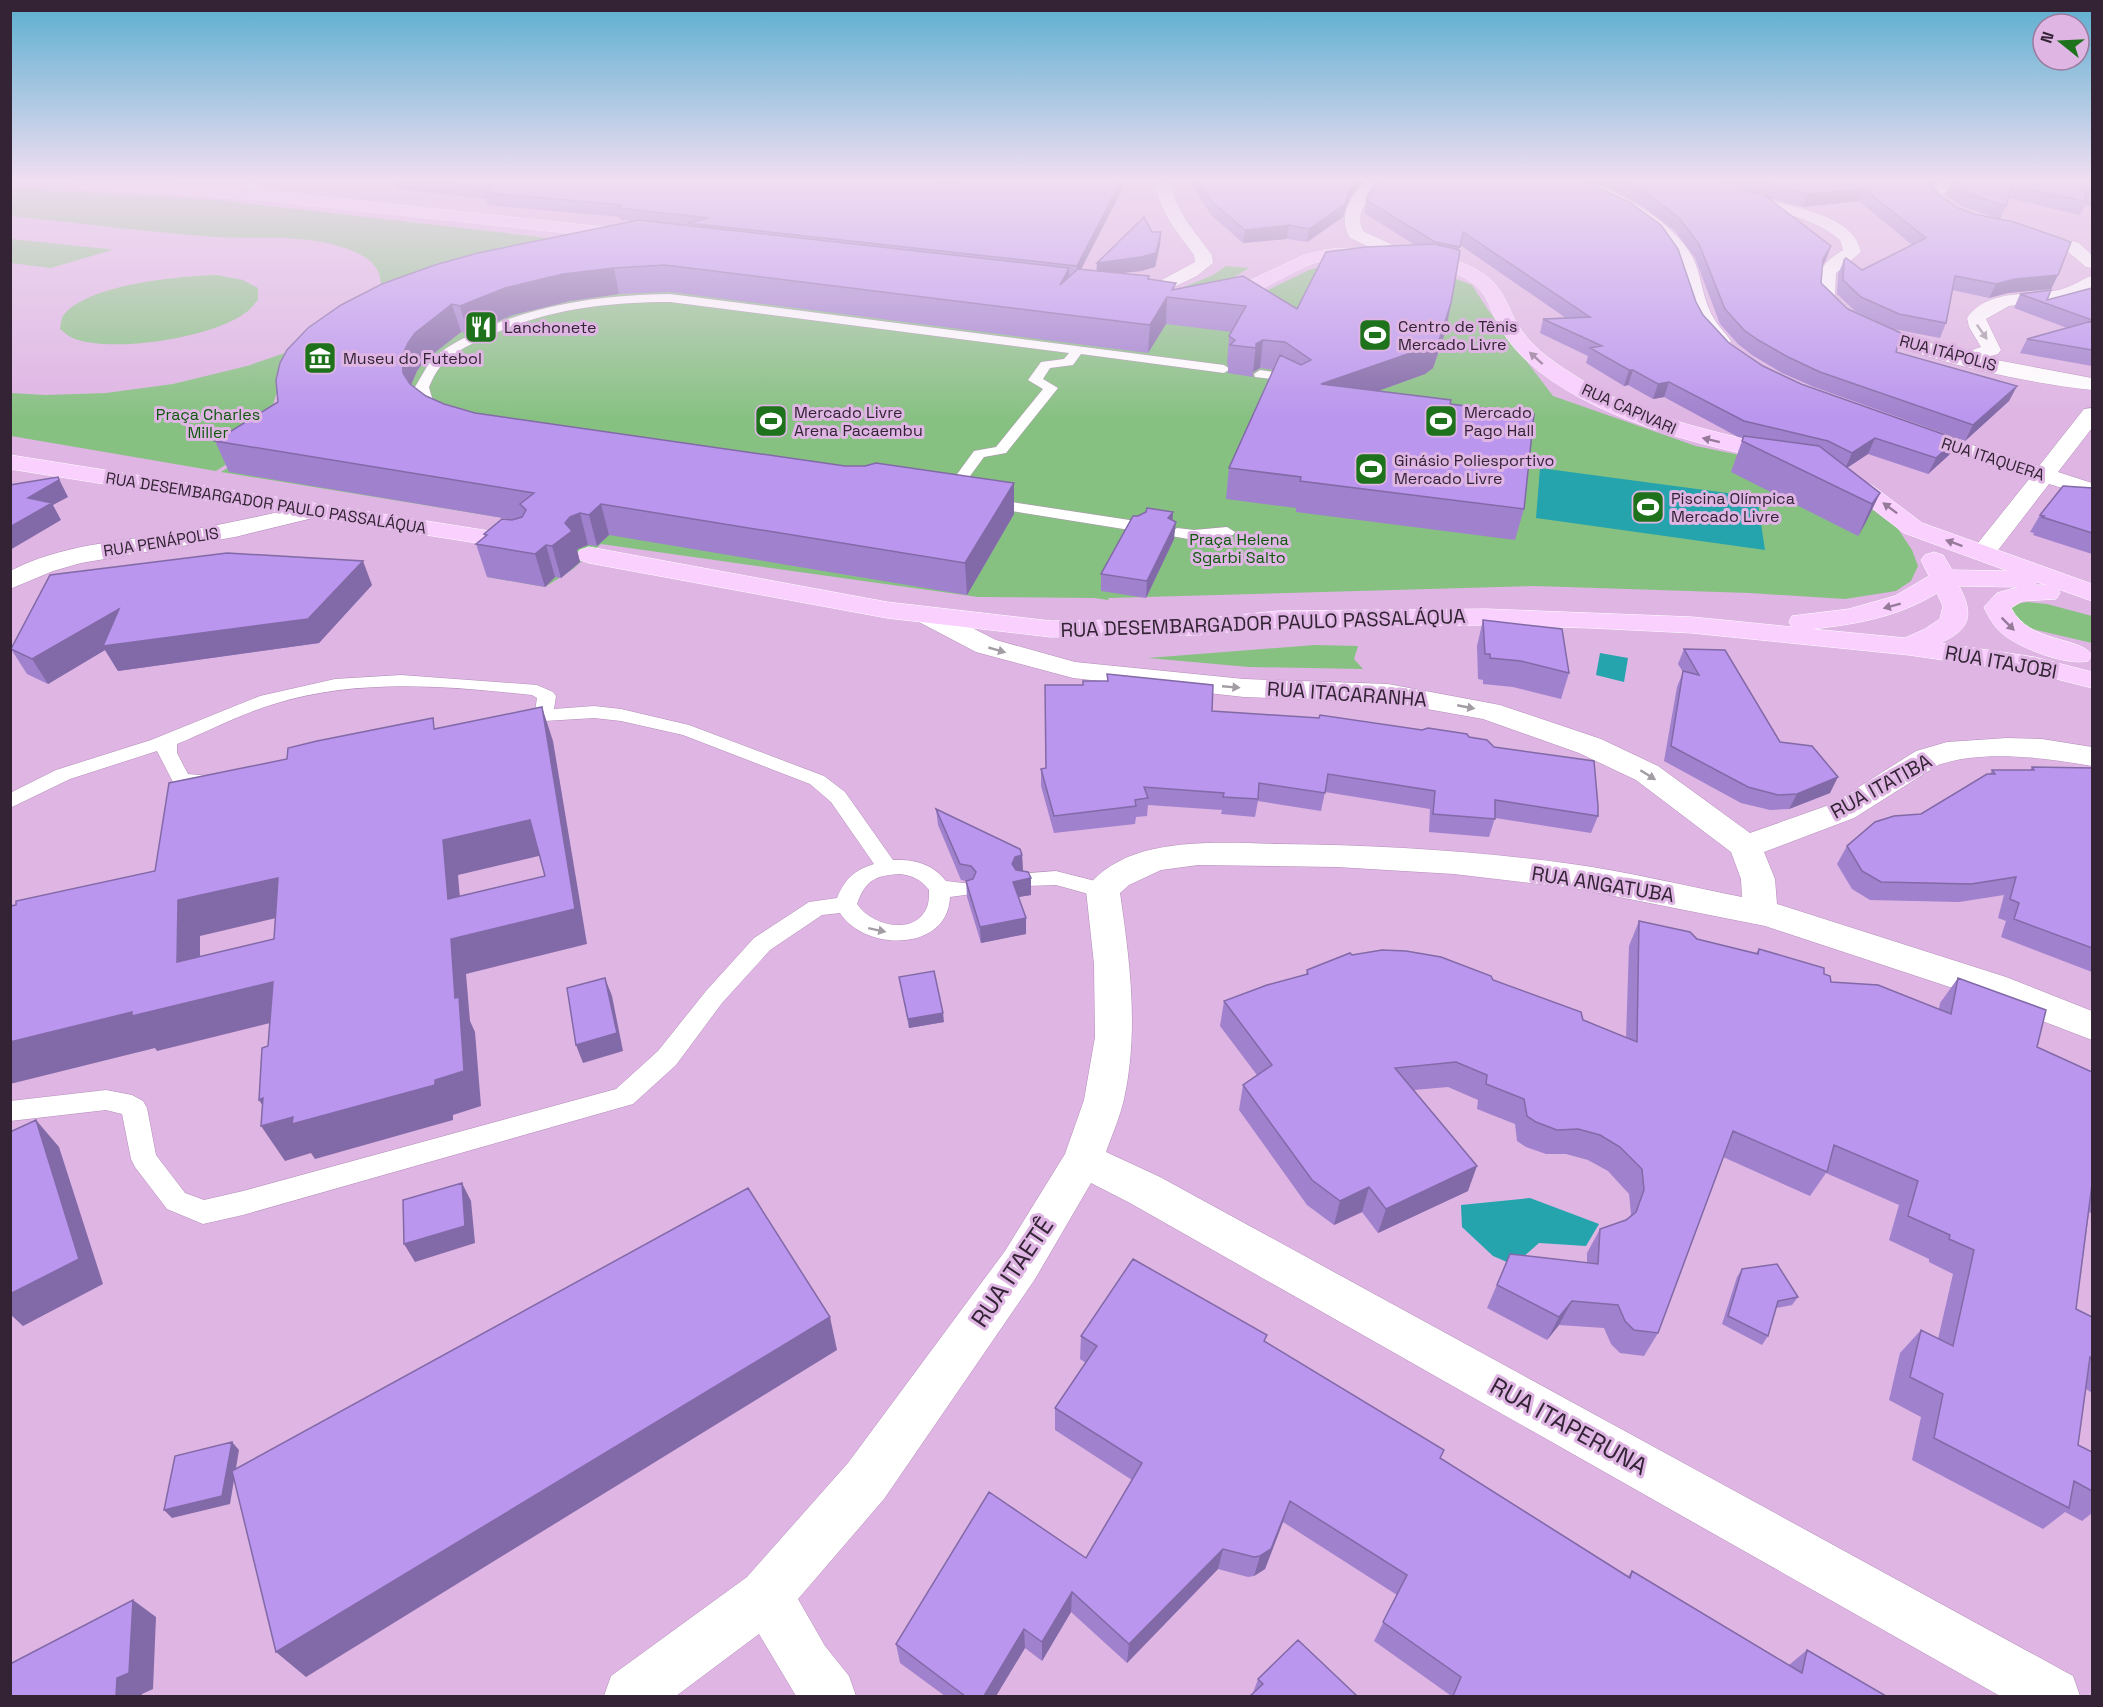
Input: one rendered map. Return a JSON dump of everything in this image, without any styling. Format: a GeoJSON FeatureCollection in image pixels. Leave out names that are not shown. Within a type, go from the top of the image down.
{"type":"FeatureCollection","features":[{"type":"Feature","properties":{"kind":"main road","name":"RUA CAPIVARI"},"geometry":{"type":"LineString","coordinates":[[1192,299],[1214,297],[1253,286],[1306,259]]}},
{"type":"Feature","properties":{"kind":"main road","name":"RUA CAPIVARI"},"geometry":{"type":"LineString","coordinates":[[1419,259],[1458,269],[1486,284],[1521,343],[1538,360],[1584,391],[1614,406],[1687,434],[1813,465],[1865,491],[1913,528],[2081,589]]}},
{"type":"Feature","properties":{"kind":"main road"},"geometry":{"type":"LineString","coordinates":[[1140,288],[1173,297]]}},
{"type":"Feature","properties":{"kind":"main road","name":"RUA DESEMBARGADOR PAULO PASSALÁQUA"},"geometry":{"type":"LineString","coordinates":[[10,462],[521,543]]}},
{"type":"Feature","properties":{"kind":"main road"},"geometry":{"type":"LineString","coordinates":[[1909,646],[1935,635],[1953,622],[1956,606],[1943,578],[1913,528]]}},
{"type":"Feature","properties":{"kind":"main road","name":"RUA DESEMBARGADOR PAULO PASSALÁQUA"},"geometry":{"type":"LineString","coordinates":[[589,555],[887,610],[1051,629],[1135,630],[1278,619],[1486,617],[1692,626],[1909,646]]}},
{"type":"Feature","properties":{"kind":"main road"},"geometry":{"type":"LineString","coordinates":[[1943,578],[2008,577],[2081,589]]}},
{"type":"Feature","properties":{"kind":"main road","name":"RUA DESEMBARGADOR PAULO PASSALÁQUA"},"geometry":{"type":"LineString","coordinates":[[1692,626],[1799,622],[1850,617],[1904,602],[1943,578]]}},
{"type":"Feature","properties":{"kind":"main road"},"geometry":{"type":"LineString","coordinates":[[2092,603],[2041,592],[2009,597],[2001,601],[1998,607],[2001,618],[2026,637],[2092,660]]}},
{"type":"Feature","properties":{"kind":"main road","name":"RUA ITAJOBI"},"geometry":{"type":"LineString","coordinates":[[1909,646],[2034,665],[2092,680]]}},
{"type":"Feature","properties":{"kind":"street"},"geometry":{"type":"LineString","coordinates":[[1140,288],[1160,285],[1197,270],[1204,263],[1203,259]]}},
{"type":"Feature","properties":{"kind":"street"},"geometry":{"type":"LineString","coordinates":[[1684,259],[1700,311],[1708,328],[1736,355]]}},
{"type":"Feature","properties":{"kind":"street","name":"RUA ITÁPOLIS"},"geometry":{"type":"LineString","coordinates":[[1844,259],[1827,273],[1825,285],[1827,296],[1856,322],[1904,343],[1964,359],[2092,384]]}},
{"type":"Feature","properties":{"kind":"street"},"geometry":{"type":"LineString","coordinates":[[1964,359],[1991,350],[1991,345],[1976,326],[1976,318],[1985,309],[1995,303],[2011,300],[2062,295],[2091,285],[2092,281]]}},
{"type":"Feature","properties":{"kind":"street"},"geometry":{"type":"LineString","coordinates":[[1983,553],[2092,414]]}},
{"type":"Feature","properties":{"kind":"street","name":"RUA ITAQUERA"},"geometry":{"type":"LineString","coordinates":[[1889,425],[2092,490]]}},
{"type":"Feature","properties":{"kind":"street","name":"RUA PENÁPOLIS"},"geometry":{"type":"LineString","coordinates":[[10,581],[43,566],[78,556],[258,526],[313,511]]}},
{"type":"Feature","properties":{"kind":"street","name":"RUA ITACARANHA"},"geometry":{"type":"LineString","coordinates":[[926,615],[986,646],[1074,670],[1151,680],[1244,688],[1388,693],[1490,711],[1590,746],[1647,773],[1745,847],[1758,879],[1761,913]]}},
{"type":"Feature","properties":{"kind":"street","name":"RUA ITATIBA"},"geometry":{"type":"LineString","coordinates":[[1745,847],[1843,811],[1927,758],[1947,751],[2007,747],[2042,748],[2092,756]]}},
{"type":"Feature","properties":{"kind":"street","name":"RUA ANGATUBA"},"geometry":{"type":"LineString","coordinates":[[1103,890],[1116,877],[1154,860],[1198,854],[1337,855],[1454,863],[1574,876],[1761,913],[1993,987],[2092,1026]]}},
{"type":"Feature","properties":{"kind":"street","name":"RUA ITAETÊ"},"geometry":{"type":"LineString","coordinates":[[631,1696],[678,1677],[766,1596],[866,1481],[1020,1265],[1083,1160],[1104,1100],[1114,1037],[1112,964],[1103,890]]}},
{"type":"Feature","properties":{"kind":"street","name":"RUA ITAPERUNA"},"geometry":{"type":"LineString","coordinates":[[1083,1160],[1155,1195],[2053,1696]]}},
{"type":"Feature","properties":{"kind":"street"},"geometry":{"type":"LineString","coordinates":[[766,1596],[806,1665],[829,1696]]}},
{"type":"Feature","properties":{"kind":"lane"},"geometry":{"type":"LineString","coordinates":[[450,424],[427,406],[422,387],[434,365],[461,345],[497,326],[544,310],[585,302],[670,298],[1224,369]]}},
{"type":"Feature","properties":{"kind":"lane"},"geometry":{"type":"LineString","coordinates":[[1077,351],[1068,362],[1046,365],[1035,380],[1051,388],[1001,450],[979,454],[962,477],[977,487],[962,499],[1136,526]]}},
{"type":"Feature","properties":{"kind":"lane"},"geometry":{"type":"LineString","coordinates":[[1260,374],[1276,376],[1298,388]]}},
{"type":"Feature","properties":{"kind":"lane"},"geometry":{"type":"LineString","coordinates":[[1177,533],[1194,535],[1227,532]]}},
{"type":"Feature","properties":{"kind":"lane"},"geometry":{"type":"LineString","coordinates":[[10,802],[30,788],[64,774],[167,740],[268,699],[324,685],[381,679],[429,679],[537,690],[547,696],[544,715]]}},
{"type":"Feature","properties":{"kind":"lane"},"geometry":{"type":"LineString","coordinates":[[501,723],[544,715],[594,712],[621,715],[672,726],[817,780],[838,797],[887,867]]}},
{"type":"Feature","properties":{"kind":"lane"},"geometry":{"type":"LineString","coordinates":[[167,740],[167,753],[180,778],[191,781],[229,778]]}},
{"type":"Feature","properties":{"kind":"lane"},"geometry":{"type":"LineString","coordinates":[[887,867],[920,871],[929,875],[940,889],[939,908],[923,925],[897,933],[870,930],[852,917],[846,905],[855,884],[868,874],[887,867]]}},
{"type":"Feature","properties":{"kind":"lane"},"geometry":{"type":"LineString","coordinates":[[1025,879],[1056,878],[1103,890]]}},
{"type":"Feature","properties":{"kind":"lane"},"geometry":{"type":"LineString","coordinates":[[940,889],[964,889]]}},
{"type":"Feature","properties":{"kind":"lane"},"geometry":{"type":"LineString","coordinates":[[10,1111],[106,1100],[123,1102],[134,1108],[144,1159],[176,1201],[203,1212],[243,1203],[624,1097],[667,1058],[714,997],[762,944],[817,908],[846,905]]}},
{"type":"Feature","properties":{"kind":"green space"},"geometry":{"type":"Polygon","coordinates":[[[11,259],[83,259],[51,268],[11,263],[11,259]]]}},
{"type":"Feature","properties":{"kind":"green space","name":"Praça Charles Miller"},"geometry":{"type":"Polygon","coordinates":[[[368,259],[549,259],[277,392],[261,442],[216,471],[11,436],[11,393],[46,395],[106,393],[173,384],[247,366],[294,350],[381,285],[372,262],[368,259]]]}},
{"type":"Feature","properties":{"kind":"green space","name":"Mercado Livre Arena Pacaembu"},"geometry":{"type":"Polygon","coordinates":[[[1341,261],[1448,276],[1472,285],[1488,310],[1553,396],[1696,446],[1759,459],[1849,492],[1898,529],[1912,550],[1918,566],[1911,581],[1896,591],[1845,599],[1750,593],[1535,586],[1109,598],[1108,600],[978,597],[601,544],[573,569],[545,587],[487,577],[541,524],[221,472],[267,443],[477,281],[1241,303],[1309,270],[1341,261]]]}},
{"type":"Feature","properties":{"kind":"green space"},"geometry":{"type":"Polygon","coordinates":[[[1226,266],[1249,268],[1229,280],[1179,289],[1213,275],[1226,266]]]}},
{"type":"Feature","properties":{"kind":"green space"},"geometry":{"type":"Polygon","coordinates":[[[217,275],[243,280],[258,288],[258,300],[245,313],[210,330],[162,341],[114,344],[92,343],[75,339],[60,329],[63,316],[75,305],[112,289],[181,277],[217,275]]]}},
{"type":"Feature","properties":{"kind":"green space"},"geometry":{"type":"Polygon","coordinates":[[[2027,602],[2047,604],[2092,616],[2092,643],[2019,626],[2005,611],[2012,605],[2027,602]]]}},
{"type":"Feature","properties":{"kind":"green space"},"geometry":{"type":"Polygon","coordinates":[[[1315,645],[1358,646],[1354,659],[1363,669],[1249,667],[1148,658],[1315,645]]]}},
{"type":"Feature","properties":{"kind":"shaded area","name":"Piscina Olímpica Mercado Livre"},"geometry":{"type":"Polygon","coordinates":[[[1540,468],[1757,497],[1765,550],[1536,518],[1540,468]]]}},
{"type":"Feature","properties":{"kind":"shaded area"},"geometry":{"type":"Polygon","coordinates":[[[1600,653],[1628,658],[1624,682],[1596,675],[1600,653]]]}},
{"type":"Feature","properties":{"kind":"shaded area"},"geometry":{"type":"Polygon","coordinates":[[[1530,1198],[1599,1224],[1586,1246],[1539,1243],[1514,1265],[1493,1256],[1462,1227],[1461,1205],[1530,1198]]]}},
{"type":"Feature","properties":{"kind":"building"},"geometry":{"type":"Polygon","coordinates":[[[458,259],[985,259],[1069,268],[1060,285],[1078,269],[1149,276],[1148,279],[1176,283],[1172,290],[1243,276],[1297,309],[1323,259],[1459,259],[1451,303],[1439,340],[1431,346],[1321,384],[1451,400],[1450,404],[1534,414],[1524,509],[1300,481],[1301,477],[1229,468],[1280,355],[1301,365],[1311,360],[1285,342],[1263,340],[1256,344],[1256,348],[1230,345],[1235,340],[1229,336],[1246,306],[1167,297],[1150,325],[665,265],[563,274],[505,288],[460,306],[452,304],[415,333],[402,356],[403,373],[410,384],[426,396],[475,413],[845,466],[865,466],[876,463],[1014,483],[965,563],[601,504],[589,515],[580,513],[570,517],[565,523],[572,531],[552,546],[546,545],[535,554],[476,544],[502,519],[512,520],[522,517],[526,510],[520,504],[534,493],[215,441],[278,402],[276,380],[280,363],[287,350],[308,328],[341,305],[382,284],[458,259]]]}},
{"type":"Feature","properties":{"kind":"building"},"geometry":{"type":"Polygon","coordinates":[[[1010,259],[1081,259],[1077,266],[1010,259]]]}},
{"type":"Feature","properties":{"kind":"building"},"geometry":{"type":"Polygon","coordinates":[[[1101,259],[1129,259],[1097,263],[1101,259]]]}},
{"type":"Feature","properties":{"kind":"building"},"geometry":{"type":"Polygon","coordinates":[[[1503,259],[1681,259],[1696,302],[1703,315],[1729,343],[1763,366],[1801,384],[1957,439],[1936,458],[1875,438],[1852,453],[1828,441],[1744,421],[1669,382],[1658,384],[1629,370],[1590,348],[1602,346],[1543,319],[1590,317],[1503,259]]]}},
{"type":"Feature","properties":{"kind":"building"},"geometry":{"type":"Polygon","coordinates":[[[1705,259],[1823,259],[1821,283],[1848,309],[1901,333],[1896,352],[2017,386],[1973,425],[1820,372],[1758,340],[1744,330],[1725,309],[1705,259]]]}},
{"type":"Feature","properties":{"kind":"building"},"geometry":{"type":"Polygon","coordinates":[[[1847,259],[1862,270],[1885,259],[2064,259],[2058,275],[2015,279],[1996,284],[1955,276],[1946,323],[1899,314],[1861,297],[1843,280],[1844,260],[1847,259]]]}},
{"type":"Feature","properties":{"kind":"building"},"geometry":{"type":"Polygon","coordinates":[[[2092,288],[2092,320],[2020,294],[2051,290],[2047,300],[2092,288]]]}},
{"type":"Feature","properties":{"kind":"building"},"geometry":{"type":"Polygon","coordinates":[[[2092,321],[2092,350],[2027,339],[2092,321]]]}},
{"type":"Feature","properties":{"kind":"building"},"geometry":{"type":"Polygon","coordinates":[[[1744,436],[1819,446],[1880,493],[1872,504],[1742,441],[1744,436]]]}},
{"type":"Feature","properties":{"kind":"building"},"geometry":{"type":"Polygon","coordinates":[[[58,477],[59,480],[28,498],[52,503],[10,527],[10,485],[58,477]]]}},
{"type":"Feature","properties":{"kind":"building"},"geometry":{"type":"Polygon","coordinates":[[[2063,486],[2092,488],[2092,533],[2040,515],[2063,486]]]}},
{"type":"Feature","properties":{"kind":"building"},"geometry":{"type":"Polygon","coordinates":[[[1147,508],[1173,512],[1168,518],[1176,522],[1147,581],[1101,574],[1133,516],[1146,512],[1147,508]]]}},
{"type":"Feature","properties":{"kind":"building"},"geometry":{"type":"Polygon","coordinates":[[[227,553],[363,561],[308,619],[103,646],[119,609],[32,659],[11,649],[50,575],[227,553]]]}},
{"type":"Feature","properties":{"kind":"building"},"geometry":{"type":"Polygon","coordinates":[[[1483,620],[1562,629],[1569,673],[1521,661],[1490,658],[1490,654],[1485,654],[1483,620]]]}},
{"type":"Feature","properties":{"kind":"building"},"geometry":{"type":"Polygon","coordinates":[[[1684,649],[1725,650],[1780,742],[1812,746],[1838,777],[1797,794],[1778,795],[1748,787],[1671,746],[1683,671],[1699,675],[1684,649]]]}},
{"type":"Feature","properties":{"kind":"building"},"geometry":{"type":"Polygon","coordinates":[[[1107,674],[1213,685],[1212,711],[1319,718],[1320,715],[1422,730],[1428,728],[1467,734],[1469,737],[1487,740],[1494,747],[1594,761],[1598,816],[1495,800],[1495,819],[1433,814],[1435,791],[1328,774],[1325,793],[1259,783],[1258,799],[1223,797],[1224,793],[1144,787],[1148,798],[1135,800],[1136,806],[1054,816],[1041,769],[1046,768],[1045,685],[1083,685],[1083,681],[1108,681],[1107,674]]]}},
{"type":"Feature","properties":{"kind":"building"},"geometry":{"type":"Polygon","coordinates":[[[542,707],[575,909],[451,939],[455,998],[459,997],[464,1071],[435,1080],[435,1085],[292,1124],[293,1117],[261,1126],[263,1098],[259,1100],[262,1048],[268,1046],[273,982],[132,1016],[132,1012],[10,1042],[10,906],[16,905],[16,901],[155,871],[169,783],[287,759],[288,748],[317,741],[433,718],[434,729],[542,707]],[[530,820],[443,840],[448,899],[545,876],[530,820]],[[278,878],[178,900],[177,962],[274,939],[278,878]]]}},
{"type":"Feature","properties":{"kind":"building"},"geometry":{"type":"Polygon","coordinates":[[[2032,767],[2092,768],[2092,948],[2014,919],[2019,903],[2010,899],[2016,877],[1971,884],[1881,882],[1862,871],[1847,846],[1875,822],[1894,816],[1921,814],[1987,774],[1995,774],[1992,770],[2034,770],[2032,767]]]}},
{"type":"Feature","properties":{"kind":"building"},"geometry":{"type":"Polygon","coordinates":[[[936,809],[1020,849],[1022,855],[1015,857],[1012,864],[1016,870],[1028,872],[1031,878],[1013,882],[1026,918],[980,927],[966,881],[973,879],[976,872],[971,866],[960,864],[936,809]]]}},
{"type":"Feature","properties":{"kind":"building"},"geometry":{"type":"Polygon","coordinates":[[[1639,921],[1690,932],[1697,939],[1758,954],[1759,949],[1824,968],[1824,974],[1830,976],[1831,982],[1878,985],[1951,1014],[1958,978],[2046,1010],[2037,1047],[2092,1072],[2092,1184],[2076,1309],[2092,1317],[2092,1358],[2090,1357],[2078,1445],[2092,1452],[2092,1491],[2074,1481],[2069,1508],[1934,1438],[1943,1394],[1910,1377],[1921,1330],[1953,1346],[1974,1250],[1949,1239],[1950,1235],[1908,1216],[1918,1181],[1834,1145],[1827,1172],[1733,1131],[1658,1333],[1634,1330],[1625,1321],[1618,1305],[1572,1301],[1559,1317],[1497,1285],[1510,1254],[1598,1264],[1600,1229],[1626,1220],[1636,1212],[1644,1190],[1642,1169],[1620,1147],[1600,1135],[1578,1129],[1557,1130],[1536,1122],[1527,1116],[1524,1099],[1486,1084],[1487,1075],[1456,1062],[1395,1068],[1477,1166],[1386,1209],[1369,1187],[1340,1201],[1312,1180],[1243,1085],[1272,1065],[1224,1001],[1267,985],[1308,974],[1307,970],[1350,953],[1352,955],[1382,950],[1406,951],[1441,957],[1491,976],[1493,980],[1581,1012],[1583,1020],[1637,1042],[1639,921]]]}},
{"type":"Feature","properties":{"kind":"building"},"geometry":{"type":"Polygon","coordinates":[[[934,971],[943,1013],[908,1019],[899,977],[934,971]]]}},
{"type":"Feature","properties":{"kind":"building"},"geometry":{"type":"Polygon","coordinates":[[[605,978],[617,1033],[576,1045],[567,988],[605,978]]]}},
{"type":"Feature","properties":{"kind":"building"},"geometry":{"type":"Polygon","coordinates":[[[36,1120],[79,1259],[10,1294],[10,1132],[36,1120]]]}},
{"type":"Feature","properties":{"kind":"building"},"geometry":{"type":"Polygon","coordinates":[[[462,1183],[465,1226],[404,1244],[403,1200],[462,1183]]]}},
{"type":"Feature","properties":{"kind":"building"},"geometry":{"type":"Polygon","coordinates":[[[748,1188],[830,1317],[276,1652],[232,1471],[748,1188]]]}},
{"type":"Feature","properties":{"kind":"building"},"geometry":{"type":"Polygon","coordinates":[[[1133,1259],[1267,1335],[1264,1341],[1444,1450],[1440,1458],[1630,1578],[1632,1571],[1802,1673],[1807,1650],[1886,1696],[1453,1696],[1461,1677],[1383,1622],[1407,1575],[1290,1501],[1271,1549],[1254,1557],[1223,1549],[1129,1644],[1072,1592],[1042,1642],[1024,1629],[984,1696],[965,1696],[896,1644],[989,1492],[1086,1558],[1142,1463],[1055,1408],[1097,1346],[1081,1336],[1133,1259]]]}},
{"type":"Feature","properties":{"kind":"building"},"geometry":{"type":"Polygon","coordinates":[[[1777,1264],[1798,1297],[1778,1301],[1768,1336],[1728,1316],[1742,1269],[1777,1264]]]}},
{"type":"Feature","properties":{"kind":"building"},"geometry":{"type":"Polygon","coordinates":[[[232,1442],[222,1496],[164,1510],[175,1456],[232,1442]]]}},
{"type":"Feature","properties":{"kind":"building"},"geometry":{"type":"Polygon","coordinates":[[[133,1600],[129,1673],[117,1678],[116,1696],[10,1696],[10,1664],[133,1600]]]}},
{"type":"Feature","properties":{"kind":"building"},"geometry":{"type":"Polygon","coordinates":[[[1298,1640],[1357,1696],[1250,1696],[1263,1684],[1258,1679],[1298,1640]]]}},
{"type":"Feature","properties":{"kind":"place","name":"Lanchonete"},"geometry":{"type":"Point","coordinates":[481,327]}},
{"type":"Feature","properties":{"kind":"place","name":"Centro de Tênis Mercado Livre"},"geometry":{"type":"Point","coordinates":[1375,335]}},
{"type":"Feature","properties":{"kind":"place","name":"Museu do Futebol"},"geometry":{"type":"Point","coordinates":[320,358]}},
{"type":"Feature","properties":{"kind":"place","name":"Mercado Livre Arena Pacaembu"},"geometry":{"type":"Point","coordinates":[771,421]}},
{"type":"Feature","properties":{"kind":"place","name":"Mercado Pago Hall"},"geometry":{"type":"Point","coordinates":[1441,421]}},
{"type":"Feature","properties":{"kind":"place","name":"Ginásio Poliesportivo Mercado Livre"},"geometry":{"type":"Point","coordinates":[1371,469]}},
{"type":"Feature","properties":{"kind":"place","name":"Piscina Olímpica Mercado Livre"},"geometry":{"type":"Point","coordinates":[1648,507]}},
{"type":"Feature","properties":{"kind":"park label","name":"Praça Helena Sgarbi Salto"},"geometry":{"type":"Point","coordinates":[1239,548]}}]}
